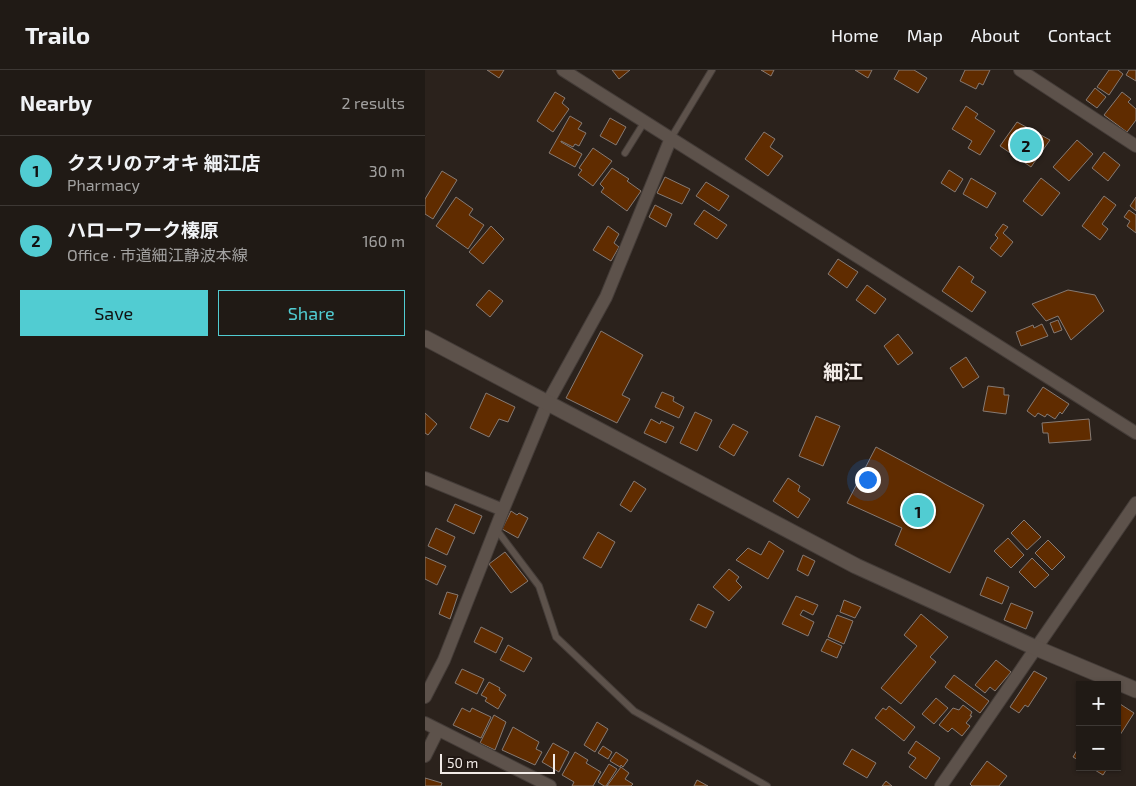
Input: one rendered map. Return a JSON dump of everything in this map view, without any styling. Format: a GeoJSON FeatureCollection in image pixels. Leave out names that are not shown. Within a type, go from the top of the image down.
{"type":"FeatureCollection","features":[{"type":"Feature","properties":{"kind":"street"},"geometry":{"type":"LineString","coordinates":[[563,70],[1136,433]]}},
{"type":"Feature","properties":{"kind":"street"},"geometry":{"type":"LineString","coordinates":[[1020,70],[1136,146]]}},
{"type":"Feature","properties":{"kind":"street"},"geometry":{"type":"LineString","coordinates":[[425,697],[444,660],[495,529],[548,402],[606,297],[671,138]]}},
{"type":"Feature","properties":{"kind":"street"},"geometry":{"type":"LineString","coordinates":[[425,338],[856,566],[1036,648],[1136,690]]}},
{"type":"Feature","properties":{"kind":"street"},"geometry":{"type":"LineString","coordinates":[[425,478],[503,510]]}},
{"type":"Feature","properties":{"kind":"street"},"geometry":{"type":"LineString","coordinates":[[941,786],[1136,502]]}},
{"type":"Feature","properties":{"kind":"street"},"geometry":{"type":"LineString","coordinates":[[425,723],[550,786]]}},
{"type":"Feature","properties":{"kind":"street"},"geometry":{"type":"LineString","coordinates":[[425,756],[438,730]]}},
{"type":"Feature","properties":{"kind":"lane"},"geometry":{"type":"LineString","coordinates":[[671,138],[713,70]]}},
{"type":"Feature","properties":{"kind":"lane"},"geometry":{"type":"LineString","coordinates":[[625,153],[645,121]]}},
{"type":"Feature","properties":{"kind":"lane"},"geometry":{"type":"LineString","coordinates":[[495,529],[539,586],[556,637],[634,712],[767,786]]}},
{"type":"Feature","properties":{"kind":"building"},"geometry":{"type":"Polygon","coordinates":[[[487,70],[504,70],[499,78],[487,70]]]}},
{"type":"Feature","properties":{"kind":"building"},"geometry":{"type":"Polygon","coordinates":[[[612,70],[630,70],[619,79],[612,70]]]}},
{"type":"Feature","properties":{"kind":"building"},"geometry":{"type":"Polygon","coordinates":[[[761,70],[774,70],[771,76],[761,70]]]}},
{"type":"Feature","properties":{"kind":"building"},"geometry":{"type":"Polygon","coordinates":[[[855,70],[872,70],[868,78],[855,70]]]}},
{"type":"Feature","properties":{"kind":"building"},"geometry":{"type":"Polygon","coordinates":[[[899,70],[914,70],[927,78],[918,93],[894,79],[899,70]]]}},
{"type":"Feature","properties":{"kind":"building"},"geometry":{"type":"Polygon","coordinates":[[[965,70],[990,70],[983,85],[979,83],[976,89],[960,81],[965,70]]]}},
{"type":"Feature","properties":{"kind":"building"},"geometry":{"type":"Polygon","coordinates":[[[1109,70],[1118,70],[1123,74],[1109,95],[1097,87],[1109,70]]]}},
{"type":"Feature","properties":{"kind":"building"},"geometry":{"type":"Polygon","coordinates":[[[1129,70],[1136,70],[1136,81],[1126,75],[1129,70]]]}},
{"type":"Feature","properties":{"kind":"building"},"geometry":{"type":"Polygon","coordinates":[[[1095,88],[1106,97],[1097,108],[1086,100],[1095,88]]]}},
{"type":"Feature","properties":{"kind":"building"},"geometry":{"type":"Polygon","coordinates":[[[555,92],[565,98],[562,103],[569,109],[553,132],[537,121],[555,92]]]}},
{"type":"Feature","properties":{"kind":"building"},"geometry":{"type":"Polygon","coordinates":[[[1122,92],[1131,99],[1128,102],[1136,109],[1136,120],[1127,132],[1104,115],[1122,92]]]}},
{"type":"Feature","properties":{"kind":"building"},"geometry":{"type":"Polygon","coordinates":[[[966,106],[978,114],[975,118],[995,131],[980,155],[968,148],[972,141],[952,129],[966,106]]]}},
{"type":"Feature","properties":{"kind":"building"},"geometry":{"type":"Polygon","coordinates":[[[570,116],[582,123],[578,129],[586,133],[579,146],[575,144],[573,147],[561,141],[582,154],[575,167],[549,153],[570,116]]]}},
{"type":"Feature","properties":{"kind":"building"},"geometry":{"type":"Polygon","coordinates":[[[610,118],[626,127],[616,145],[600,136],[610,118]]]}},
{"type":"Feature","properties":{"kind":"building"},"geometry":{"type":"Polygon","coordinates":[[[1017,122],[1050,140],[1031,167],[1000,146],[1017,122]]]}},
{"type":"Feature","properties":{"kind":"building"},"geometry":{"type":"Polygon","coordinates":[[[764,132],[775,139],[770,147],[783,156],[768,176],[745,159],[764,132]]]}},
{"type":"Feature","properties":{"kind":"building"},"geometry":{"type":"Polygon","coordinates":[[[1077,140],[1093,154],[1069,181],[1053,167],[1077,140]]]}},
{"type":"Feature","properties":{"kind":"building"},"geometry":{"type":"Polygon","coordinates":[[[593,148],[612,161],[593,186],[578,175],[582,170],[579,168],[593,148]]]}},
{"type":"Feature","properties":{"kind":"building"},"geometry":{"type":"Polygon","coordinates":[[[1104,152],[1120,165],[1108,181],[1092,168],[1104,152]]]}},
{"type":"Feature","properties":{"kind":"building"},"geometry":{"type":"Polygon","coordinates":[[[612,168],[629,179],[627,181],[641,191],[627,211],[601,192],[604,188],[600,184],[612,168]]]}},
{"type":"Feature","properties":{"kind":"building"},"geometry":{"type":"Polygon","coordinates":[[[949,170],[963,179],[955,192],[941,183],[949,170]]]}},
{"type":"Feature","properties":{"kind":"building"},"geometry":{"type":"Polygon","coordinates":[[[442,171],[457,180],[433,219],[425,214],[425,199],[442,171]]]}},
{"type":"Feature","properties":{"kind":"building"},"geometry":{"type":"Polygon","coordinates":[[[665,177],[690,189],[682,204],[657,193],[665,177]]]}},
{"type":"Feature","properties":{"kind":"building"},"geometry":{"type":"Polygon","coordinates":[[[971,178],[996,193],[987,208],[963,194],[971,178]]]}},
{"type":"Feature","properties":{"kind":"building"},"geometry":{"type":"Polygon","coordinates":[[[1041,178],[1060,193],[1042,216],[1023,201],[1041,178]]]}},
{"type":"Feature","properties":{"kind":"building"},"geometry":{"type":"Polygon","coordinates":[[[706,182],[729,196],[719,211],[696,196],[706,182]]]}},
{"type":"Feature","properties":{"kind":"building"},"geometry":{"type":"Polygon","coordinates":[[[1104,196],[1116,205],[1102,224],[1108,229],[1100,240],[1082,226],[1104,196]]]}},
{"type":"Feature","properties":{"kind":"building"},"geometry":{"type":"Polygon","coordinates":[[[456,197],[473,209],[469,215],[484,225],[468,249],[436,226],[456,197]]]}},
{"type":"Feature","properties":{"kind":"building"},"geometry":{"type":"Polygon","coordinates":[[[1136,197],[1136,211],[1130,206],[1136,197]]]}},
{"type":"Feature","properties":{"kind":"building"},"geometry":{"type":"Polygon","coordinates":[[[655,205],[672,214],[666,227],[649,217],[655,205]]]}},
{"type":"Feature","properties":{"kind":"building"},"geometry":{"type":"Polygon","coordinates":[[[704,210],[727,225],[717,239],[694,224],[704,210]]]}},
{"type":"Feature","properties":{"kind":"building"},"geometry":{"type":"Polygon","coordinates":[[[1129,210],[1136,215],[1136,233],[1127,226],[1130,221],[1124,217],[1129,210]]]}},
{"type":"Feature","properties":{"kind":"building"},"geometry":{"type":"Polygon","coordinates":[[[1003,224],[1008,227],[1003,233],[1013,242],[1001,257],[990,248],[998,238],[995,235],[1003,224]]]}},
{"type":"Feature","properties":{"kind":"building"},"geometry":{"type":"Polygon","coordinates":[[[491,226],[504,239],[483,264],[469,252],[491,226]]]}},
{"type":"Feature","properties":{"kind":"building"},"geometry":{"type":"Polygon","coordinates":[[[608,226],[619,234],[614,243],[619,247],[611,261],[593,250],[608,226]]]}},
{"type":"Feature","properties":{"kind":"building"},"geometry":{"type":"Polygon","coordinates":[[[838,259],[858,272],[847,288],[828,274],[838,259]]]}},
{"type":"Feature","properties":{"kind":"building"},"geometry":{"type":"Polygon","coordinates":[[[959,266],[974,277],[971,282],[986,292],[972,312],[942,291],[959,266]]]}},
{"type":"Feature","properties":{"kind":"building"},"geometry":{"type":"Polygon","coordinates":[[[867,285],[886,299],[875,314],[856,300],[867,285]]]}},
{"type":"Feature","properties":{"kind":"building"},"geometry":{"type":"Polygon","coordinates":[[[489,290],[503,301],[490,317],[476,305],[489,290]]]}},
{"type":"Feature","properties":{"kind":"building"},"geometry":{"type":"Polygon","coordinates":[[[1068,290],[1095,295],[1104,311],[1071,340],[1058,316],[1046,321],[1032,304],[1068,290]]]}},
{"type":"Feature","properties":{"kind":"building"},"geometry":{"type":"Polygon","coordinates":[[[1058,320],[1062,330],[1054,333],[1050,323],[1058,320]]]}},
{"type":"Feature","properties":{"kind":"building"},"geometry":{"type":"Polygon","coordinates":[[[1042,324],[1048,336],[1021,346],[1016,332],[1033,325],[1034,328],[1042,324]]]}},
{"type":"Feature","properties":{"kind":"building"},"geometry":{"type":"Polygon","coordinates":[[[601,331],[643,355],[622,395],[630,399],[617,423],[566,398],[601,331]]]}},
{"type":"Feature","properties":{"kind":"building"},"geometry":{"type":"Polygon","coordinates":[[[898,334],[913,353],[898,365],[884,346],[898,334]]]}},
{"type":"Feature","properties":{"kind":"building"},"geometry":{"type":"Polygon","coordinates":[[[966,357],[979,377],[963,388],[950,368],[966,357]]]}},
{"type":"Feature","properties":{"kind":"building"},"geometry":{"type":"Polygon","coordinates":[[[988,386],[1004,388],[1004,395],[1009,395],[1006,414],[983,411],[988,386]]]}},
{"type":"Feature","properties":{"kind":"building"},"geometry":{"type":"Polygon","coordinates":[[[1043,387],[1069,404],[1062,414],[1060,412],[1055,419],[1047,414],[1045,417],[1038,413],[1035,417],[1027,411],[1043,387]]]}},
{"type":"Feature","properties":{"kind":"building"},"geometry":{"type":"Polygon","coordinates":[[[662,392],[674,397],[673,401],[684,407],[679,418],[655,407],[662,392]]]}},
{"type":"Feature","properties":{"kind":"building"},"geometry":{"type":"Polygon","coordinates":[[[486,393],[515,407],[508,422],[499,419],[489,437],[470,428],[486,393]]]}},
{"type":"Feature","properties":{"kind":"building"},"geometry":{"type":"Polygon","coordinates":[[[695,412],[712,420],[697,451],[680,443],[695,412]]]}},
{"type":"Feature","properties":{"kind":"building"},"geometry":{"type":"Polygon","coordinates":[[[425,413],[437,424],[428,435],[425,433],[425,413]]]}},
{"type":"Feature","properties":{"kind":"building"},"geometry":{"type":"Polygon","coordinates":[[[816,416],[840,426],[823,466],[799,456],[816,416]]]}},
{"type":"Feature","properties":{"kind":"building"},"geometry":{"type":"Polygon","coordinates":[[[651,419],[660,424],[661,421],[674,427],[666,443],[644,433],[651,419]]]}},
{"type":"Feature","properties":{"kind":"building"},"geometry":{"type":"Polygon","coordinates":[[[1089,419],[1091,440],[1049,443],[1048,433],[1043,433],[1042,423],[1089,419]]]}},
{"type":"Feature","properties":{"kind":"building"},"geometry":{"type":"Polygon","coordinates":[[[733,424],[748,432],[734,456],[719,447],[733,424]]]}},
{"type":"Feature","properties":{"kind":"building"},"geometry":{"type":"Polygon","coordinates":[[[876,447],[984,505],[950,573],[895,545],[902,528],[847,503],[876,447]]]}},
{"type":"Feature","properties":{"kind":"building"},"geometry":{"type":"Polygon","coordinates":[[[788,478],[800,486],[798,491],[810,499],[798,518],[773,501],[788,478]]]}},
{"type":"Feature","properties":{"kind":"building"},"geometry":{"type":"Polygon","coordinates":[[[634,481],[646,489],[631,512],[620,505],[634,481]]]}},
{"type":"Feature","properties":{"kind":"building"},"geometry":{"type":"Polygon","coordinates":[[[455,504],[482,516],[474,534],[447,521],[455,504]]]}},
{"type":"Feature","properties":{"kind":"building"},"geometry":{"type":"Polygon","coordinates":[[[511,511],[528,518],[518,538],[502,529],[511,511]]]}},
{"type":"Feature","properties":{"kind":"building"},"geometry":{"type":"Polygon","coordinates":[[[1024,520],[1041,537],[1027,550],[1011,533],[1024,520]]]}},
{"type":"Feature","properties":{"kind":"building"},"geometry":{"type":"Polygon","coordinates":[[[436,528],[455,537],[447,555],[428,546],[436,528]]]}},
{"type":"Feature","properties":{"kind":"building"},"geometry":{"type":"Polygon","coordinates":[[[598,532],[615,542],[601,568],[583,558],[598,532]]]}},
{"type":"Feature","properties":{"kind":"building"},"geometry":{"type":"Polygon","coordinates":[[[1008,538],[1024,555],[1011,568],[994,551],[1008,538]]]}},
{"type":"Feature","properties":{"kind":"building"},"geometry":{"type":"Polygon","coordinates":[[[1048,540],[1065,557],[1052,570],[1035,553],[1048,540]]]}},
{"type":"Feature","properties":{"kind":"building"},"geometry":{"type":"Polygon","coordinates":[[[769,541],[784,551],[768,579],[736,560],[748,548],[761,555],[769,541]]]}},
{"type":"Feature","properties":{"kind":"building"},"geometry":{"type":"Polygon","coordinates":[[[505,552],[528,581],[511,593],[489,564],[505,552]]]}},
{"type":"Feature","properties":{"kind":"building"},"geometry":{"type":"Polygon","coordinates":[[[803,555],[815,561],[808,576],[797,570],[803,555]]]}},
{"type":"Feature","properties":{"kind":"building"},"geometry":{"type":"Polygon","coordinates":[[[425,557],[446,566],[437,585],[425,579],[425,557]]]}},
{"type":"Feature","properties":{"kind":"building"},"geometry":{"type":"Polygon","coordinates":[[[1032,558],[1049,575],[1035,588],[1019,572],[1032,558]]]}},
{"type":"Feature","properties":{"kind":"building"},"geometry":{"type":"Polygon","coordinates":[[[729,569],[739,577],[736,581],[742,587],[729,601],[713,587],[729,569]]]}},
{"type":"Feature","properties":{"kind":"building"},"geometry":{"type":"Polygon","coordinates":[[[987,577],[1009,587],[1002,604],[980,595],[987,577]]]}},
{"type":"Feature","properties":{"kind":"building"},"geometry":{"type":"Polygon","coordinates":[[[447,592],[458,595],[450,619],[439,614],[447,592]]]}},
{"type":"Feature","properties":{"kind":"building"},"geometry":{"type":"Polygon","coordinates":[[[796,596],[818,605],[813,615],[803,610],[800,615],[814,622],[808,636],[782,624],[796,596]]]}},
{"type":"Feature","properties":{"kind":"building"},"geometry":{"type":"Polygon","coordinates":[[[844,600],[861,607],[855,618],[840,612],[844,600]]]}},
{"type":"Feature","properties":{"kind":"building"},"geometry":{"type":"Polygon","coordinates":[[[1011,603],[1033,612],[1026,629],[1004,620],[1011,603]]]}},
{"type":"Feature","properties":{"kind":"building"},"geometry":{"type":"Polygon","coordinates":[[[698,604],[714,612],[706,628],[690,620],[698,604]]]}},
{"type":"Feature","properties":{"kind":"building"},"geometry":{"type":"Polygon","coordinates":[[[921,614],[948,637],[930,657],[936,662],[901,704],[881,688],[917,646],[904,635],[921,614]]]}},
{"type":"Feature","properties":{"kind":"building"},"geometry":{"type":"Polygon","coordinates":[[[837,615],[853,621],[844,644],[828,637],[837,615]]]}},
{"type":"Feature","properties":{"kind":"building"},"geometry":{"type":"Polygon","coordinates":[[[481,627],[503,638],[496,653],[474,642],[481,627]]]}},
{"type":"Feature","properties":{"kind":"building"},"geometry":{"type":"Polygon","coordinates":[[[827,639],[842,646],[837,658],[821,651],[827,639]]]}},
{"type":"Feature","properties":{"kind":"building"},"geometry":{"type":"Polygon","coordinates":[[[508,645],[532,658],[524,672],[500,660],[508,645]]]}},
{"type":"Feature","properties":{"kind":"building"},"geometry":{"type":"Polygon","coordinates":[[[996,660],[1011,672],[995,691],[990,687],[985,693],[975,685],[996,660]]]}},
{"type":"Feature","properties":{"kind":"building"},"geometry":{"type":"Polygon","coordinates":[[[462,669],[484,679],[477,694],[455,683],[462,669]]]}},
{"type":"Feature","properties":{"kind":"building"},"geometry":{"type":"Polygon","coordinates":[[[1034,671],[1047,678],[1028,707],[1025,705],[1019,713],[1010,707],[1034,671]]]}},
{"type":"Feature","properties":{"kind":"building"},"geometry":{"type":"Polygon","coordinates":[[[954,675],[989,701],[980,713],[945,687],[954,675]]]}},
{"type":"Feature","properties":{"kind":"building"},"geometry":{"type":"Polygon","coordinates":[[[489,682],[500,688],[499,690],[506,695],[498,709],[485,701],[487,698],[481,695],[489,682]]]}},
{"type":"Feature","properties":{"kind":"building"},"geometry":{"type":"Polygon","coordinates":[[[936,698],[948,708],[934,724],[922,714],[936,698]]]}},
{"type":"Feature","properties":{"kind":"building"},"geometry":{"type":"Polygon","coordinates":[[[963,705],[972,712],[970,716],[972,716],[966,723],[970,726],[962,736],[952,728],[948,732],[939,725],[953,708],[959,710],[963,705]]]}},
{"type":"Feature","properties":{"kind":"building"},"geometry":{"type":"Polygon","coordinates":[[[1121,705],[1134,713],[1121,733],[1121,705]]]}},
{"type":"Feature","properties":{"kind":"building"},"geometry":{"type":"Polygon","coordinates":[[[889,706],[915,727],[904,741],[875,718],[883,708],[886,710],[889,706]]]}},
{"type":"Feature","properties":{"kind":"building"},"geometry":{"type":"Polygon","coordinates":[[[462,708],[470,712],[472,708],[491,717],[481,738],[453,725],[462,708]]]}},
{"type":"Feature","properties":{"kind":"building"},"geometry":{"type":"Polygon","coordinates":[[[494,715],[506,722],[495,750],[480,743],[494,715]]]}},
{"type":"Feature","properties":{"kind":"building"},"geometry":{"type":"Polygon","coordinates":[[[597,722],[608,729],[595,752],[584,745],[597,722]]]}},
{"type":"Feature","properties":{"kind":"building"},"geometry":{"type":"Polygon","coordinates":[[[513,727],[539,742],[536,749],[542,752],[535,765],[502,750],[513,727]]]}},
{"type":"Feature","properties":{"kind":"building"},"geometry":{"type":"Polygon","coordinates":[[[916,741],[940,758],[926,779],[909,767],[916,758],[908,753],[916,741]]]}},
{"type":"Feature","properties":{"kind":"building"},"geometry":{"type":"Polygon","coordinates":[[[553,743],[569,752],[559,772],[542,762],[553,743]]]}},
{"type":"Feature","properties":{"kind":"building"},"geometry":{"type":"Polygon","coordinates":[[[603,746],[612,752],[608,759],[598,753],[603,746]]]}},
{"type":"Feature","properties":{"kind":"building"},"geometry":{"type":"Polygon","coordinates":[[[852,749],[876,763],[867,778],[843,764],[852,749]]]}},
{"type":"Feature","properties":{"kind":"building"},"geometry":{"type":"Polygon","coordinates":[[[575,752],[588,760],[586,763],[601,772],[593,786],[572,786],[574,782],[562,775],[575,752]]]}},
{"type":"Feature","properties":{"kind":"building"},"geometry":{"type":"Polygon","coordinates":[[[616,752],[628,760],[623,767],[610,761],[616,752]]]}},
{"type":"Feature","properties":{"kind":"building"},"geometry":{"type":"Polygon","coordinates":[[[987,761],[1007,776],[999,786],[972,786],[970,784],[987,761]]]}},
{"type":"Feature","properties":{"kind":"building"},"geometry":{"type":"Polygon","coordinates":[[[609,764],[617,769],[606,786],[604,786],[598,782],[609,764]]]}},
{"type":"Feature","properties":{"kind":"building"},"geometry":{"type":"Polygon","coordinates":[[[621,767],[629,773],[625,779],[633,784],[631,786],[607,786],[621,767]]]}},
{"type":"Feature","properties":{"kind":"building"},"geometry":{"type":"Polygon","coordinates":[[[1096,771],[1106,771],[1103,775],[1096,771]]]}},
{"type":"Feature","properties":{"kind":"building"},"geometry":{"type":"Polygon","coordinates":[[[425,778],[442,783],[441,786],[425,786],[425,778]]]}},
{"type":"Feature","properties":{"kind":"building"},"geometry":{"type":"Polygon","coordinates":[[[697,780],[708,786],[694,786],[697,780]]]}},
{"type":"Feature","properties":{"kind":"building"},"geometry":{"type":"Polygon","coordinates":[[[886,781],[892,786],[882,786],[886,781]]]}},
{"type":"Feature","properties":{"kind":"place","name":"ハローワーク榛原"},"geometry":{"type":"Point","coordinates":[1026,145]}},
{"type":"Feature","properties":{"kind":"place","name":"クスリのアオキ 細江店"},"geometry":{"type":"Point","coordinates":[918,511]}},
{"type":"Feature","properties":{"kind":"district","name":"細江"},"geometry":{"type":"Point","coordinates":[843,371]}}]}
